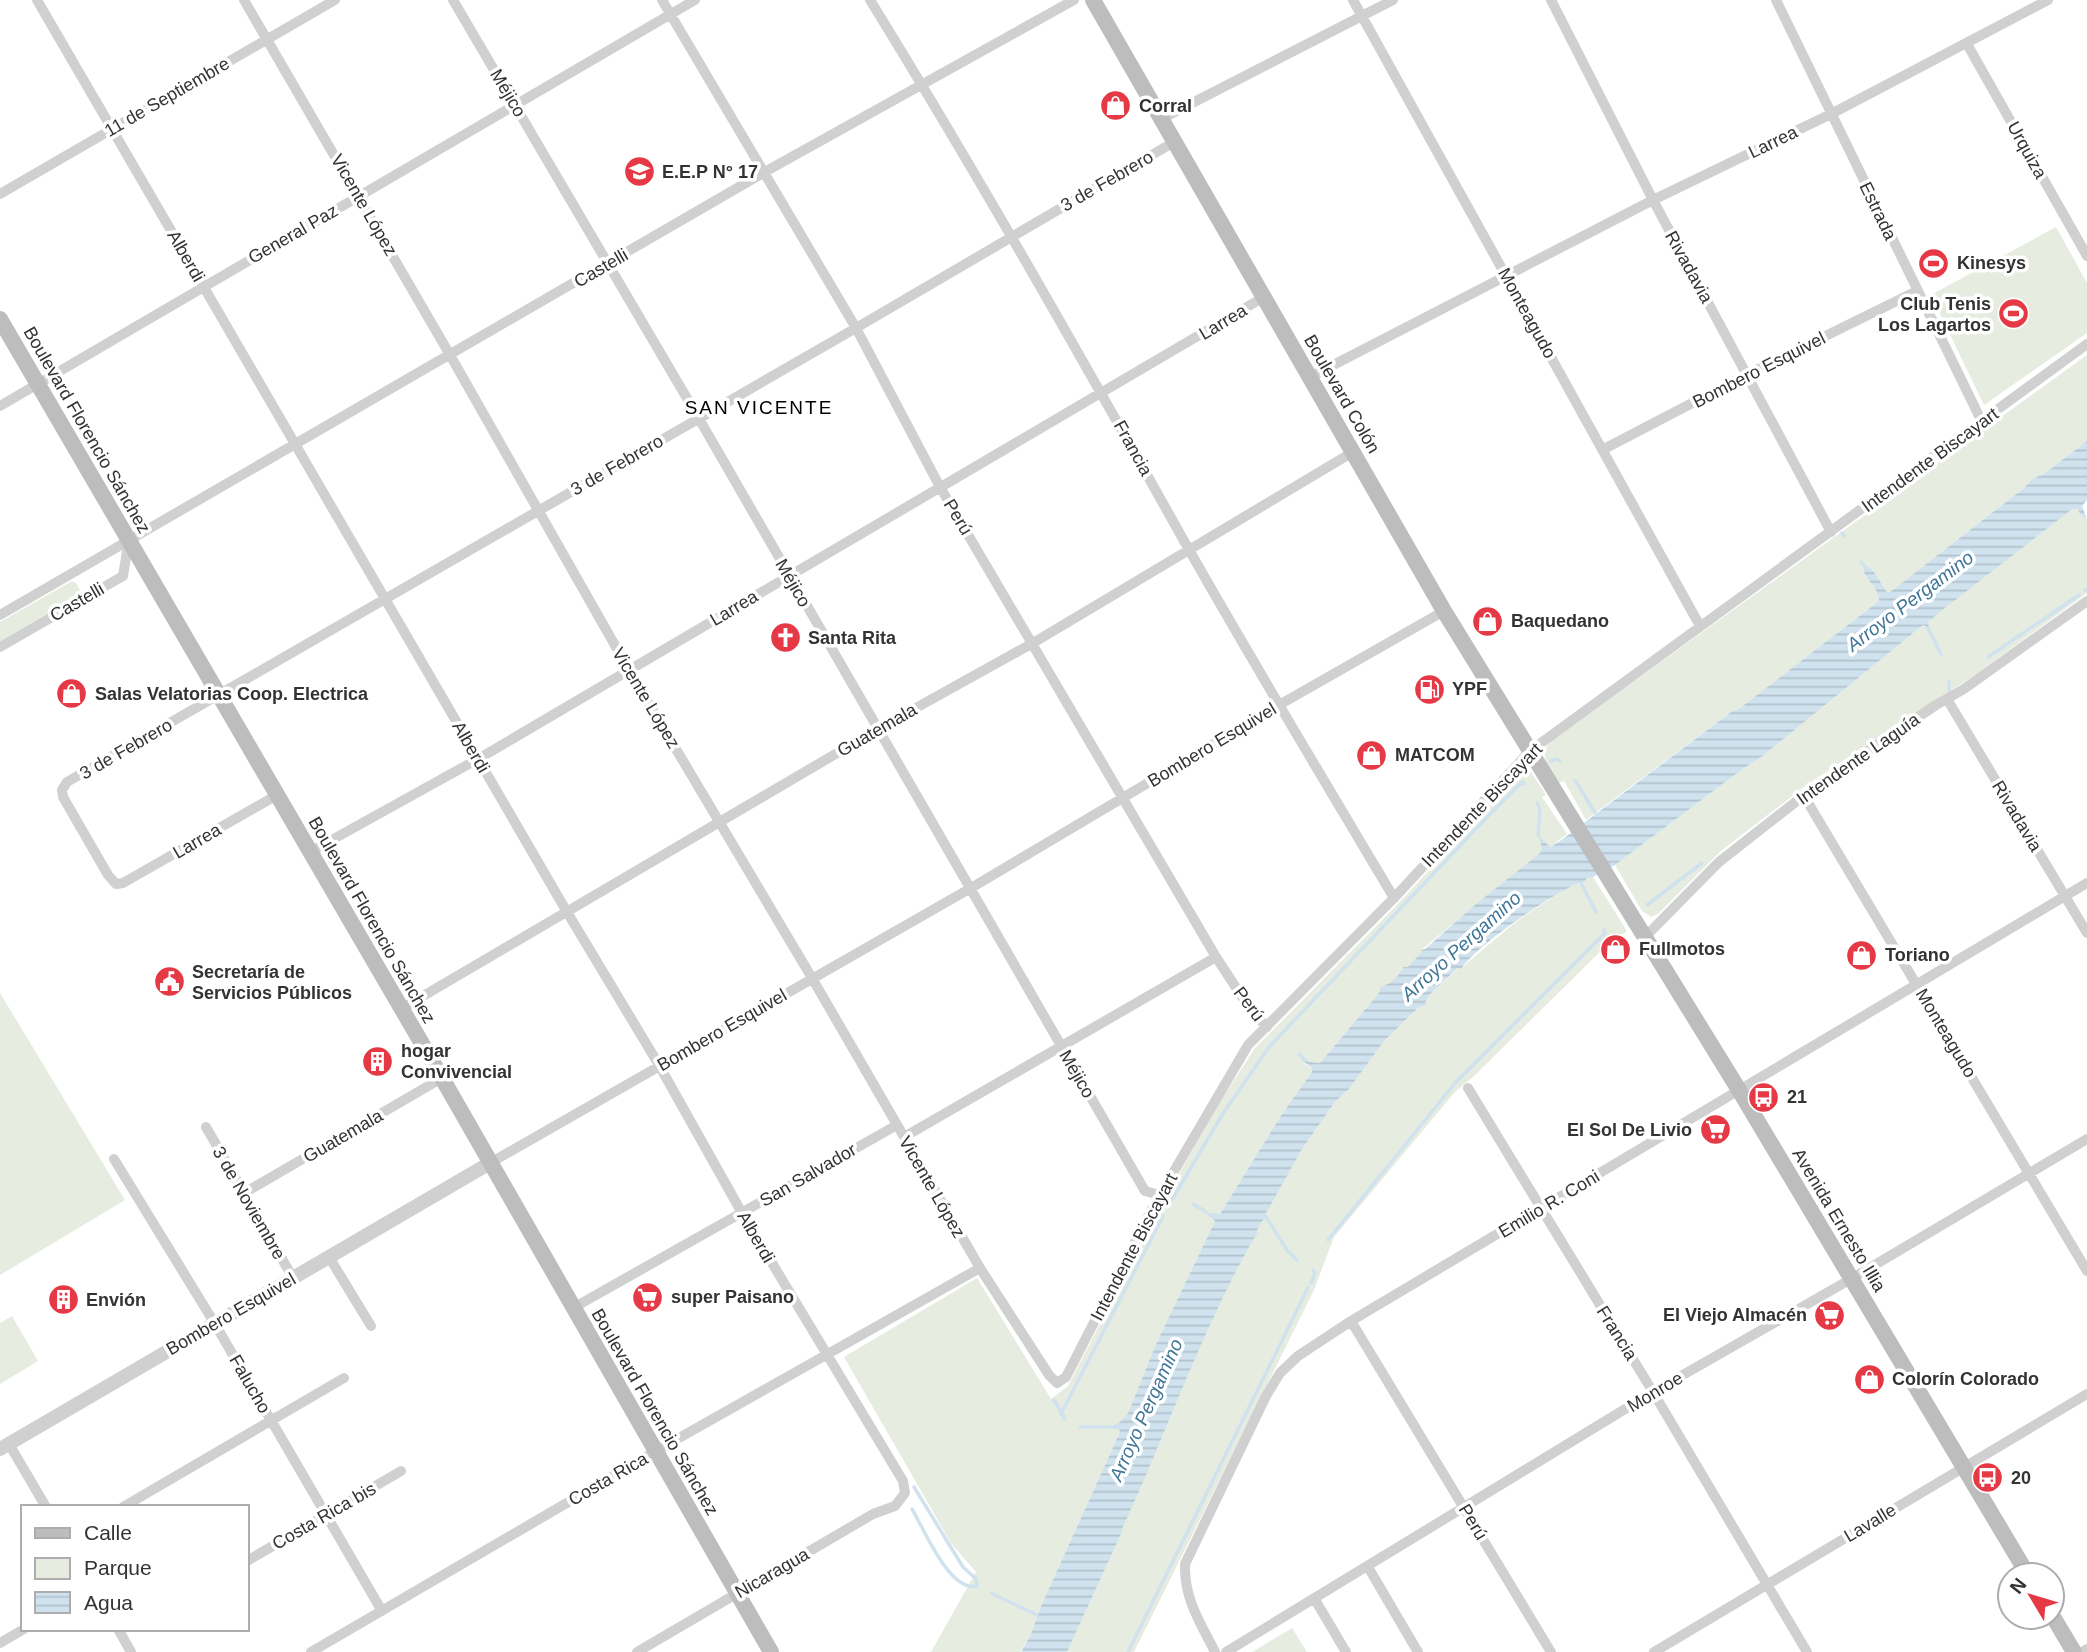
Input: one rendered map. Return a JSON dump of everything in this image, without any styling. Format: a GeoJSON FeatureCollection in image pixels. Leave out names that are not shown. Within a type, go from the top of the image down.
{"type":"FeatureCollection","features":[{"type":"Feature","properties":{"kind":"main road","name":"Boulevard Colón"},"geometry":{"type":"LineString","coordinates":[[1093,0],[1444,611],[1615,887]]}},
{"type":"Feature","properties":{"kind":"main road","name":"Boulevard Florencio Sánchez"},"geometry":{"type":"LineString","coordinates":[[0,319],[442,1078],[771,1652]]}},
{"type":"Feature","properties":{"kind":"main road","name":"Avenida Ernesto Illia"},"geometry":{"type":"LineString","coordinates":[[1615,887],[2020,1561]]}},
{"type":"Feature","properties":{"kind":"main road"},"geometry":{"type":"LineString","coordinates":[[2062,1631],[2074,1652]]}},
{"type":"Feature","properties":{"kind":"street","name":"Alberdi"},"geometry":{"type":"LineString","coordinates":[[37,0],[659,1065],[742,1213],[903,1481],[905,1493]]}},
{"type":"Feature","properties":{"kind":"street","name":"Vicente López"},"geometry":{"type":"LineString","coordinates":[[244,0],[359,195],[629,670],[980,1268],[1053,1380],[1062,1382]]}},
{"type":"Feature","properties":{"kind":"street","name":"11 de Septiembre"},"geometry":{"type":"LineString","coordinates":[[0,194],[335,0]]}},
{"type":"Feature","properties":{"kind":"street","name":"Méjico"},"geometry":{"type":"LineString","coordinates":[[453,0],[698,417],[1144,1191],[1159,1195]]}},
{"type":"Feature","properties":{"kind":"street","name":"Perú"},"geometry":{"type":"LineString","coordinates":[[662,0],[856,328],[940,487],[1216,957],[1250,1009],[1267,1027]]}},
{"type":"Feature","properties":{"kind":"street","name":"General Paz"},"geometry":{"type":"LineString","coordinates":[[0,406],[695,0]]}},
{"type":"Feature","properties":{"kind":"street","name":"Francia"},"geometry":{"type":"LineString","coordinates":[[870,0],[1103,394],[1279,705],[1394,898]]}},
{"type":"Feature","properties":{"kind":"street","name":"Castelli"},"geometry":{"type":"LineString","coordinates":[[0,615],[763,173],[1074,0]]}},
{"type":"Feature","properties":{"kind":"street","name":"Monteagudo"},"geometry":{"type":"LineString","coordinates":[[1353,0],[1700,626]]}},
{"type":"Feature","properties":{"kind":"street"},"geometry":{"type":"LineString","coordinates":[[1161,119],[1393,0]]}},
{"type":"Feature","properties":{"kind":"street","name":"Rivadavia"},"geometry":{"type":"LineString","coordinates":[[1551,0],[1653,200],[1831,532]]}},
{"type":"Feature","properties":{"kind":"street","name":"Estrada"},"geometry":{"type":"LineString","coordinates":[[1776,0],[1982,422]]}},
{"type":"Feature","properties":{"kind":"street","name":"Larrea"},"geometry":{"type":"LineString","coordinates":[[1310,377],[1653,200],[1831,114],[2048,0]]}},
{"type":"Feature","properties":{"kind":"street","name":"Urquiza"},"geometry":{"type":"LineString","coordinates":[[1967,44],[2087,256]]}},
{"type":"Feature","properties":{"kind":"street","name":"3 de Febrero"},"geometry":{"type":"LineString","coordinates":[[116,884],[108,876],[63,797],[62,790],[67,782],[1174,142]]}},
{"type":"Feature","properties":{"kind":"street","name":"Bombero Esquivel"},"geometry":{"type":"LineString","coordinates":[[1602,450],[1917,291]]}},
{"type":"Feature","properties":{"kind":"street","name":"Larrea"},"geometry":{"type":"LineString","coordinates":[[310,852],[478,759],[1264,297]]}},
{"type":"Feature","properties":{"kind":"street","name":"Intendente Biscayart"},"geometry":{"type":"LineString","coordinates":[[1062,1382],[1159,1195],[1248,1045],[1394,898],[1530,751],[2087,344]]}},
{"type":"Feature","properties":{"kind":"street","name":"Guatemala"},"geometry":{"type":"LineString","coordinates":[[401,1009],[878,729],[1033,643],[1353,452]]}},
{"type":"Feature","properties":{"kind":"street","name":"Castelli"},"geometry":{"type":"LineString","coordinates":[[0,647],[123,576],[129,539]]}},
{"type":"Feature","properties":{"kind":"street","name":"Intendente Laguía"},"geometry":{"type":"LineString","coordinates":[[1645,937],[1719,862],[1816,786],[1964,689],[2087,601]]}},
{"type":"Feature","properties":{"kind":"street","name":"Bombero Esquivel"},"geometry":{"type":"LineString","coordinates":[[4,1447],[1444,611]]}},
{"type":"Feature","properties":{"kind":"street","name":"Rivadavia"},"geometry":{"type":"LineString","coordinates":[[1947,699],[2087,933]]}},
{"type":"Feature","properties":{"kind":"street","name":"Larrea"},"geometry":{"type":"LineString","coordinates":[[116,884],[123,883],[277,795]]}},
{"type":"Feature","properties":{"kind":"street","name":"Monteagudo"},"geometry":{"type":"LineString","coordinates":[[1804,796],[2087,1271]]}},
{"type":"Feature","properties":{"kind":"street","name":"Emilio R. Coni"},"geometry":{"type":"LineString","coordinates":[[1215,1652],[1190,1602],[1184,1583],[1185,1564],[1266,1396],[1280,1373],[1298,1356],[1351,1321],[2087,883]]}},
{"type":"Feature","properties":{"kind":"street"},"geometry":{"type":"LineString","coordinates":[[904,1137],[1216,957]]}},
{"type":"Feature","properties":{"kind":"street","name":"Guatemala"},"geometry":{"type":"LineString","coordinates":[[244,1194],[442,1078]]}},
{"type":"Feature","properties":{"kind":"street","name":"Francia"},"geometry":{"type":"LineString","coordinates":[[1468,1088],[1807,1652]]}},
{"type":"Feature","properties":{"kind":"street","name":"San Salvador"},"geometry":{"type":"LineString","coordinates":[[573,1308],[897,1125]]}},
{"type":"Feature","properties":{"kind":"street","name":"3 de Noviembre"},"geometry":{"type":"LineString","coordinates":[[206,1127],[293,1278]]}},
{"type":"Feature","properties":{"kind":"street","name":"Monroe"},"geometry":{"type":"LineString","coordinates":[[1226,1652],[1653,1392],[2087,1139]]}},
{"type":"Feature","properties":{"kind":"street","name":"Falucho"},"geometry":{"type":"LineString","coordinates":[[114,1159],[215,1324],[382,1611]]}},
{"type":"Feature","properties":{"kind":"street"},"geometry":{"type":"LineString","coordinates":[[329,1257],[371,1326]]}},
{"type":"Feature","properties":{"kind":"street","name":"Costa Rica"},"geometry":{"type":"LineString","coordinates":[[311,1652],[327,1648],[382,1611],[656,1451],[980,1268]]}},
{"type":"Feature","properties":{"kind":"street","name":"Perú"},"geometry":{"type":"LineString","coordinates":[[1351,1321],[1551,1652]]}},
{"type":"Feature","properties":{"kind":"street"},"geometry":{"type":"LineString","coordinates":[[126,1505],[344,1378]]}},
{"type":"Feature","properties":{"kind":"street","name":"Lavalle"},"geometry":{"type":"LineString","coordinates":[[1654,1652],[2087,1394]]}},
{"type":"Feature","properties":{"kind":"street"},"geometry":{"type":"LineString","coordinates":[[4,1447],[45,1505]]}},
{"type":"Feature","properties":{"kind":"street","name":"Costa Rica bis"},"geometry":{"type":"LineString","coordinates":[[248,1560],[401,1471]]}},
{"type":"Feature","properties":{"kind":"street","name":"Nicaragua"},"geometry":{"type":"LineString","coordinates":[[637,1652],[873,1514],[895,1506],[905,1493]]}},
{"type":"Feature","properties":{"kind":"street"},"geometry":{"type":"LineString","coordinates":[[1367,1567],[1418,1652]]}},
{"type":"Feature","properties":{"kind":"street"},"geometry":{"type":"LineString","coordinates":[[1314,1598],[1346,1652]]}},
{"type":"Feature","properties":{"kind":"street"},"geometry":{"type":"LineString","coordinates":[[0,1643],[21,1631]]}},
{"type":"Feature","properties":{"kind":"street"},"geometry":{"type":"LineString","coordinates":[[122,1631],[131,1652]]}},
{"type":"Feature","properties":{"kind":"street"},"geometry":{"type":"LineString","coordinates":[[2082,1652],[2087,1649]]}},
{"type":"Feature","properties":{"kind":"green space","name":"Club Tenis Los Lagartos"},"geometry":{"type":"Polygon","coordinates":[[[2056,227],[2087,283],[2087,333],[1984,405],[1931,295],[2056,227]]]}},
{"type":"Feature","properties":{"kind":"green space"},"geometry":{"type":"Polygon","coordinates":[[[2087,355],[2087,441],[2045,473],[2031,480],[1890,592],[1887,592],[1872,569],[1867,566],[1863,568],[1877,592],[1879,601],[1740,708],[1586,820],[1564,781],[1558,783],[1546,762],[1546,747],[1550,742],[2087,355]]]}},
{"type":"Feature","properties":{"kind":"green space"},"geometry":{"type":"Polygon","coordinates":[[[2078,509],[2087,519],[2087,593],[1972,677],[1812,781],[1722,850],[1658,914],[1651,917],[1642,911],[1615,865],[1764,755],[1923,625],[1927,626],[1941,610],[2071,510],[2078,509]]]}},
{"type":"Feature","properties":{"kind":"green space"},"geometry":{"type":"Polygon","coordinates":[[[72,581],[80,590],[76,597],[0,641],[0,622],[72,581]]]}},
{"type":"Feature","properties":{"kind":"green space"},"geometry":{"type":"Polygon","coordinates":[[[1522,771],[1531,772],[1546,795],[1542,797],[1567,834],[1550,847],[1542,848],[1540,853],[1421,950],[1422,953],[1408,967],[1403,967],[1394,980],[1380,987],[1379,993],[1320,1063],[1303,1063],[1312,1068],[1313,1072],[1280,1117],[1220,1214],[1206,1214],[1215,1221],[1156,1344],[1128,1413],[1119,1423],[1120,1432],[1041,1606],[1031,1634],[1020,1652],[931,1652],[976,1572],[951,1543],[844,1357],[977,1278],[1051,1399],[1068,1386],[1159,1209],[1220,1102],[1255,1048],[1395,907],[1522,771]]]}},
{"type":"Feature","properties":{"kind":"green space"},"geometry":{"type":"Polygon","coordinates":[[[1587,877],[1593,877],[1627,931],[1610,942],[1455,1092],[1334,1237],[1314,1290],[1134,1652],[1067,1652],[1122,1532],[1214,1313],[1278,1189],[1302,1149],[1335,1102],[1349,1089],[1384,1041],[1422,1007],[1428,996],[1517,921],[1587,877]]]}},
{"type":"Feature","properties":{"kind":"green space"},"geometry":{"type":"Polygon","coordinates":[[[0,993],[125,1200],[0,1275],[0,993]]]}},
{"type":"Feature","properties":{"kind":"green space"},"geometry":{"type":"Polygon","coordinates":[[[12,1316],[38,1361],[0,1384],[0,1323],[12,1316]]]}},
{"type":"Feature","properties":{"kind":"green space"},"geometry":{"type":"Polygon","coordinates":[[[1292,1628],[1307,1652],[1252,1652],[1292,1628]]]}},
{"type":"Feature","properties":{"kind":"water","name":"Arroyo Pergamino"},"geometry":{"type":"Polygon","coordinates":[[[2087,441],[2087,500],[2082,506],[2087,519],[2078,509],[2071,510],[1941,611],[1928,622],[1929,628],[1923,625],[1764,755],[1615,865],[1587,878],[1581,885],[1579,883],[1552,897],[1498,934],[1428,996],[1424,1006],[1419,1007],[1384,1041],[1349,1089],[1335,1102],[1302,1149],[1266,1213],[1267,1217],[1256,1232],[1258,1235],[1217,1309],[1122,1532],[1067,1652],[1021,1652],[1120,1432],[1119,1429],[1113,1429],[1113,1425],[1119,1423],[1128,1413],[1156,1344],[1215,1221],[1205,1213],[1220,1214],[1280,1117],[1312,1072],[1312,1068],[1301,1060],[1304,1057],[1310,1062],[1320,1063],[1379,993],[1380,987],[1394,980],[1421,950],[1540,853],[1542,848],[1538,835],[1550,847],[1560,841],[1879,601],[1877,592],[1863,569],[1867,566],[1872,569],[1887,592],[1890,592],[2031,480],[2045,473],[2087,441]]]}},
{"type":"Feature","properties":{"kind":"waterway"},"geometry":{"type":"LineString","coordinates":[[1861,562],[1865,567]]}},
{"type":"Feature","properties":{"kind":"waterway"},"geometry":{"type":"LineString","coordinates":[[1988,657],[2079,595]]}},
{"type":"Feature","properties":{"kind":"waterway"},"geometry":{"type":"LineString","coordinates":[[1928,628],[1941,654]]}},
{"type":"Feature","properties":{"kind":"waterway"},"geometry":{"type":"LineString","coordinates":[[1949,681],[1949,690]]}},
{"type":"Feature","properties":{"kind":"waterway"},"geometry":{"type":"LineString","coordinates":[[1551,761],[1560,761]]}},
{"type":"Feature","properties":{"kind":"waterway"},"geometry":{"type":"LineString","coordinates":[[1575,780],[1595,813]]}},
{"type":"Feature","properties":{"kind":"waterway"},"geometry":{"type":"LineString","coordinates":[[1169,1205],[1222,1115],[1269,1047],[1491,813],[1522,782],[1524,784]]}},
{"type":"Feature","properties":{"kind":"waterway"},"geometry":{"type":"LineString","coordinates":[[1537,803],[1540,809],[1538,835]]}},
{"type":"Feature","properties":{"kind":"waterway"},"geometry":{"type":"LineString","coordinates":[[1647,905],[1702,863]]}},
{"type":"Feature","properties":{"kind":"waterway"},"geometry":{"type":"LineString","coordinates":[[1582,885],[1596,912]]}},
{"type":"Feature","properties":{"kind":"waterway"},"geometry":{"type":"LineString","coordinates":[[1328,1240],[1456,1082],[1605,933],[1604,930]]}},
{"type":"Feature","properties":{"kind":"waterway"},"geometry":{"type":"LineString","coordinates":[[1299,1054],[1303,1058]]}},
{"type":"Feature","properties":{"kind":"waterway"},"geometry":{"type":"LineString","coordinates":[[1193,1204],[1206,1212]]}},
{"type":"Feature","properties":{"kind":"waterway"},"geometry":{"type":"LineString","coordinates":[[1061,1414],[1163,1216]]}},
{"type":"Feature","properties":{"kind":"waterway"},"geometry":{"type":"LineString","coordinates":[[1266,1217],[1287,1250],[1297,1260]]}},
{"type":"Feature","properties":{"kind":"waterway"},"geometry":{"type":"LineString","coordinates":[[1311,1283],[1315,1273],[1313,1270]]}},
{"type":"Feature","properties":{"kind":"waterway"},"geometry":{"type":"LineString","coordinates":[[1128,1652],[1308,1288]]}},
{"type":"Feature","properties":{"kind":"waterway"},"geometry":{"type":"LineString","coordinates":[[1054,1400],[1065,1419]]}},
{"type":"Feature","properties":{"kind":"waterway"},"geometry":{"type":"LineString","coordinates":[[1080,1427],[1112,1427]]}},
{"type":"Feature","properties":{"kind":"waterway"},"geometry":{"type":"LineString","coordinates":[[912,1509],[948,1570],[967,1586],[977,1586],[976,1579],[963,1567],[914,1487]]}},
{"type":"Feature","properties":{"kind":"waterway"},"geometry":{"type":"LineString","coordinates":[[991,1593],[1037,1615]]}},
{"type":"Feature","properties":{"kind":"place","name":"Corral"},"geometry":{"type":"Point","coordinates":[1116,106]}},
{"type":"Feature","properties":{"kind":"place","name":"E.E.P N° 17"},"geometry":{"type":"Point","coordinates":[639,172]}},
{"type":"Feature","properties":{"kind":"place","name":"Kinesys"},"geometry":{"type":"Point","coordinates":[1934,263]}},
{"type":"Feature","properties":{"kind":"place","name":"Club Tenis Los Lagartos"},"geometry":{"type":"Point","coordinates":[2014,314]}},
{"type":"Feature","properties":{"kind":"place","name":"Baquedano"},"geometry":{"type":"Point","coordinates":[1488,621]}},
{"type":"Feature","properties":{"kind":"place","name":"Santa Rita"},"geometry":{"type":"Point","coordinates":[785,638]}},
{"type":"Feature","properties":{"kind":"place","name":"YPF"},"geometry":{"type":"Point","coordinates":[1429,689]}},
{"type":"Feature","properties":{"kind":"place","name":"Salas Velatorias Coop. Electrica"},"geometry":{"type":"Point","coordinates":[72,694]}},
{"type":"Feature","properties":{"kind":"place","name":"MATCOM"},"geometry":{"type":"Point","coordinates":[1372,755]}},
{"type":"Feature","properties":{"kind":"place","name":"Fullmotos"},"geometry":{"type":"Point","coordinates":[1616,949]}},
{"type":"Feature","properties":{"kind":"place","name":"Toriano"},"geometry":{"type":"Point","coordinates":[1862,955]}},
{"type":"Feature","properties":{"kind":"place","name":"Secretaría de Servicios Públicos"},"geometry":{"type":"Point","coordinates":[169,982]}},
{"type":"Feature","properties":{"kind":"place","name":"hogar Convivencial"},"geometry":{"type":"Point","coordinates":[378,1061]}},
{"type":"Feature","properties":{"kind":"place","name":"21"},"geometry":{"type":"Point","coordinates":[1764,1097]}},
{"type":"Feature","properties":{"kind":"place","name":"El Sol De Livio"},"geometry":{"type":"Point","coordinates":[1715,1130]}},
{"type":"Feature","properties":{"kind":"place","name":"super Paisano"},"geometry":{"type":"Point","coordinates":[648,1297]}},
{"type":"Feature","properties":{"kind":"place","name":"Envión"},"geometry":{"type":"Point","coordinates":[63,1300]}},
{"type":"Feature","properties":{"kind":"place","name":"El Viejo Almacén"},"geometry":{"type":"Point","coordinates":[1830,1315]}},
{"type":"Feature","properties":{"kind":"place","name":"Colorín Colorado"},"geometry":{"type":"Point","coordinates":[1869,1379]}},
{"type":"Feature","properties":{"kind":"place","name":"20"},"geometry":{"type":"Point","coordinates":[1988,1478]}},
{"type":"Feature","properties":{"kind":"district","name":"SAN VICENTE"},"geometry":{"type":"Point","coordinates":[759,407]}}]}
